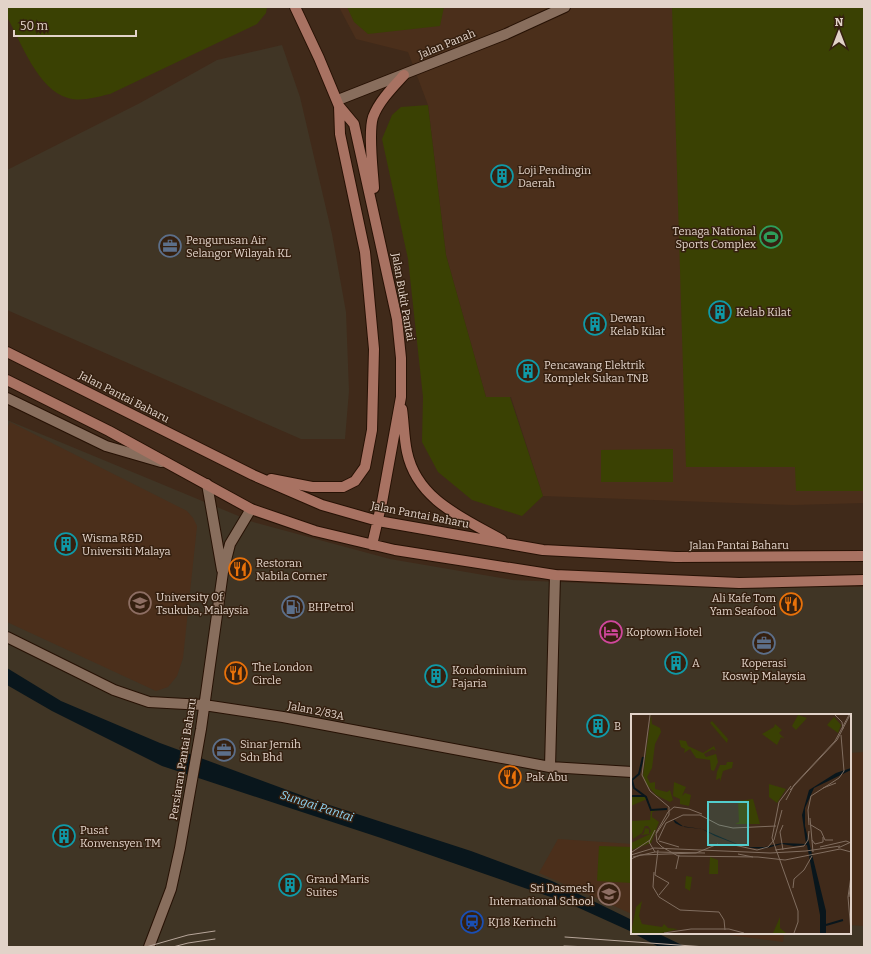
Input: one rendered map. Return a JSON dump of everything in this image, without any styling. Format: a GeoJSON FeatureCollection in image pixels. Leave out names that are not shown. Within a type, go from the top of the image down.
{"type":"FeatureCollection","features":[{"type":"Feature","properties":{"kind":"main road","name":"Jalan Bukit Pantai"},"geometry":{"type":"LineString","coordinates":[[295,7],[339,103],[354,124],[397,319],[401,358],[401,397],[378,521],[372,545]]}},
{"type":"Feature","properties":{"kind":"main road"},"geometry":{"type":"LineString","coordinates":[[375,218],[372,156],[373,118],[386,94],[404,75]]}},
{"type":"Feature","properties":{"kind":"main road","name":"Jalan Bukit Pantai"},"geometry":{"type":"LineString","coordinates":[[253,475],[312,487],[343,487],[355,481],[365,467],[371,438],[374,387],[374,349],[365,252],[340,134],[339,103]]}},
{"type":"Feature","properties":{"kind":"main road","name":"Jalan Pantai Baharu"},"geometry":{"type":"LineString","coordinates":[[7,352],[253,475],[322,505],[378,521],[543,550],[676,557],[864,556]]}},
{"type":"Feature","properties":{"kind":"main road"},"geometry":{"type":"LineString","coordinates":[[7,380],[109,431],[251,509],[315,532],[372,545],[555,575],[739,583],[864,580]]}},
{"type":"Feature","properties":{"kind":"main road"},"geometry":{"type":"LineString","coordinates":[[401,397],[407,452],[420,485],[446,508],[509,544]]}},
{"type":"Feature","properties":{"kind":"street","name":"Jalan Panah"},"geometry":{"type":"LineString","coordinates":[[339,103],[506,34],[565,7]]}},
{"type":"Feature","properties":{"kind":"street"},"geometry":{"type":"LineString","coordinates":[[7,398],[106,446],[169,464]]}},
{"type":"Feature","properties":{"kind":"street","name":"Persiaran Pantai Baharu"},"geometry":{"type":"LineString","coordinates":[[207,484],[222,572]]}},
{"type":"Feature","properties":{"kind":"street","name":"Persiaran Pantai Baharu"},"geometry":{"type":"LineString","coordinates":[[150,947],[172,889],[193,780],[222,572],[230,544],[251,509]]}},
{"type":"Feature","properties":{"kind":"street"},"geometry":{"type":"LineString","coordinates":[[550,767],[555,575]]}},
{"type":"Feature","properties":{"kind":"street","name":"Jalan 2/83A"},"geometry":{"type":"LineString","coordinates":[[7,637],[114,690],[149,702],[204,705],[283,717],[550,767],[631,772]]}},
{"type":"Feature","properties":{"kind":"shaded area"},"geometry":{"type":"Polygon","coordinates":[[[339,7],[864,7],[864,503],[793,505],[543,496],[511,397],[486,397],[446,255],[428,105],[408,52],[356,39],[339,7]]]}},
{"type":"Feature","properties":{"kind":"shaded area","name":"Pengurusan Air Selangor Wilayah KL"},"geometry":{"type":"Polygon","coordinates":[[[282,45],[300,97],[332,234],[346,312],[349,391],[345,439],[301,439],[7,310],[7,170],[140,103],[217,60],[282,45]]]}},
{"type":"Feature","properties":{"kind":"shaded area"},"geometry":{"type":"Polygon","coordinates":[[[7,420],[253,522],[390,559],[513,580],[629,585],[864,587],[864,947],[7,947],[7,420]]]}},
{"type":"Feature","properties":{"kind":"shaded area"},"geometry":{"type":"Polygon","coordinates":[[[10,422],[187,511],[193,518],[197,526],[183,658],[177,676],[168,687],[156,691],[7,622],[7,428],[10,422]]]}},
{"type":"Feature","properties":{"kind":"shaded area"},"geometry":{"type":"Polygon","coordinates":[[[864,752],[864,926],[851,925],[851,753],[864,752]]]}},
{"type":"Feature","properties":{"kind":"shaded area","name":"Sri Dasmesh International School"},"geometry":{"type":"Polygon","coordinates":[[[558,839],[631,844],[631,914],[539,873],[558,839]]]}},
{"type":"Feature","properties":{"kind":"shaded area"},"geometry":{"type":"Polygon","coordinates":[[[721,934],[784,934],[783,942],[721,934]]]}},
{"type":"Feature","properties":{"kind":"green space"},"geometry":{"type":"Polygon","coordinates":[[[7,7],[267,7],[266,13],[257,24],[110,94],[89,99],[73,99],[57,93],[39,75],[7,17],[7,7]]]}},
{"type":"Feature","properties":{"kind":"green space"},"geometry":{"type":"Polygon","coordinates":[[[347,7],[444,7],[440,26],[368,34],[354,22],[347,7]]]}},
{"type":"Feature","properties":{"kind":"green space","name":"Tenaga National Sports Complex"},"geometry":{"type":"Polygon","coordinates":[[[672,7],[864,7],[864,491],[796,491],[795,467],[686,467],[672,7]]]}},
{"type":"Feature","properties":{"kind":"green space"},"geometry":{"type":"Polygon","coordinates":[[[428,105],[446,255],[486,397],[510,397],[543,496],[522,516],[472,500],[438,472],[422,442],[423,397],[408,259],[382,139],[392,115],[401,107],[428,105]]]}},
{"type":"Feature","properties":{"kind":"green space"},"geometry":{"type":"Polygon","coordinates":[[[673,449],[673,482],[601,482],[601,450],[673,449]]]}},
{"type":"Feature","properties":{"kind":"green space"},"geometry":{"type":"Polygon","coordinates":[[[599,846],[631,847],[631,883],[597,881],[599,846]]]}},
{"type":"Feature","properties":{"kind":"water","name":"Sungai Pantai"},"geometry":{"type":"Polygon","coordinates":[[[7,668],[61,701],[160,743],[317,801],[471,851],[552,881],[631,920],[631,932],[568,903],[381,838],[162,766],[52,711],[7,685],[7,668]]]}},
{"type":"Feature","properties":{"kind":"water"},"geometry":{"type":"Polygon","coordinates":[[[635,934],[659,934],[686,947],[659,947],[635,934]]]}},
{"type":"Feature","properties":{"kind":"tram line"},"geometry":{"type":"LineString","coordinates":[[146,947],[188,935],[215,931]]}},
{"type":"Feature","properties":{"kind":"tram line"},"geometry":{"type":"LineString","coordinates":[[565,937],[706,947]]}},
{"type":"Feature","properties":{"kind":"tram line"},"geometry":{"type":"LineString","coordinates":[[173,947],[215,939]]}},
{"type":"Feature","properties":{"kind":"tram line"},"geometry":{"type":"LineString","coordinates":[[564,946],[591,947]]}},
{"type":"Feature","properties":{"kind":"place","name":"Loji Pendingin Daerah"},"geometry":{"type":"Point","coordinates":[502,176]}},
{"type":"Feature","properties":{"kind":"place","name":"Tenaga National Sports Complex"},"geometry":{"type":"Point","coordinates":[771,237]}},
{"type":"Feature","properties":{"kind":"place","name":"Pengurusan Air Selangor Wilayah KL"},"geometry":{"type":"Point","coordinates":[170,246]}},
{"type":"Feature","properties":{"kind":"place","name":"Kelab Kilat"},"geometry":{"type":"Point","coordinates":[720,312]}},
{"type":"Feature","properties":{"kind":"place","name":"Dewan Kelab Kilat"},"geometry":{"type":"Point","coordinates":[595,324]}},
{"type":"Feature","properties":{"kind":"place","name":"Pencawang Elektrik Komplek Sukan TNB"},"geometry":{"type":"Point","coordinates":[528,371]}},
{"type":"Feature","properties":{"kind":"place","name":"Wisma R&D Universiti Malaya"},"geometry":{"type":"Point","coordinates":[66,544]}},
{"type":"Feature","properties":{"kind":"place","name":"Restoran Nabila Corner"},"geometry":{"type":"Point","coordinates":[240,569]}},
{"type":"Feature","properties":{"kind":"place","name":"University Of Tsukuba, Malaysia"},"geometry":{"type":"Point","coordinates":[140,603]}},
{"type":"Feature","properties":{"kind":"place","name":"Ali Kafe Tom Yam Seafood"},"geometry":{"type":"Point","coordinates":[791,604]}},
{"type":"Feature","properties":{"kind":"place","name":"BHPetrol"},"geometry":{"type":"Point","coordinates":[293,607]}},
{"type":"Feature","properties":{"kind":"place","name":"Koptown Hotel"},"geometry":{"type":"Point","coordinates":[611,632]}},
{"type":"Feature","properties":{"kind":"place","name":"Koperasi Koswip Malaysia"},"geometry":{"type":"Point","coordinates":[764,643]}},
{"type":"Feature","properties":{"kind":"place","name":"A"},"geometry":{"type":"Point","coordinates":[676,663]}},
{"type":"Feature","properties":{"kind":"place","name":"The London Circle"},"geometry":{"type":"Point","coordinates":[236,673]}},
{"type":"Feature","properties":{"kind":"place","name":"Kondominium Fajaria"},"geometry":{"type":"Point","coordinates":[436,676]}},
{"type":"Feature","properties":{"kind":"place","name":"B"},"geometry":{"type":"Point","coordinates":[598,726]}},
{"type":"Feature","properties":{"kind":"place","name":"Sinar Jernih Sdn Bhd"},"geometry":{"type":"Point","coordinates":[224,750]}},
{"type":"Feature","properties":{"kind":"place","name":"Pak Abu"},"geometry":{"type":"Point","coordinates":[510,777]}},
{"type":"Feature","properties":{"kind":"place","name":"Pusat Konvensyen TM"},"geometry":{"type":"Point","coordinates":[64,836]}},
{"type":"Feature","properties":{"kind":"place","name":"Grand Maris Suites"},"geometry":{"type":"Point","coordinates":[290,885]}},
{"type":"Feature","properties":{"kind":"place","name":"Sri Dasmesh International School"},"geometry":{"type":"Point","coordinates":[609,894]}},
{"type":"Feature","properties":{"kind":"place","name":"KJ18 Kerinchi"},"geometry":{"type":"Point","coordinates":[472,922]}}]}
